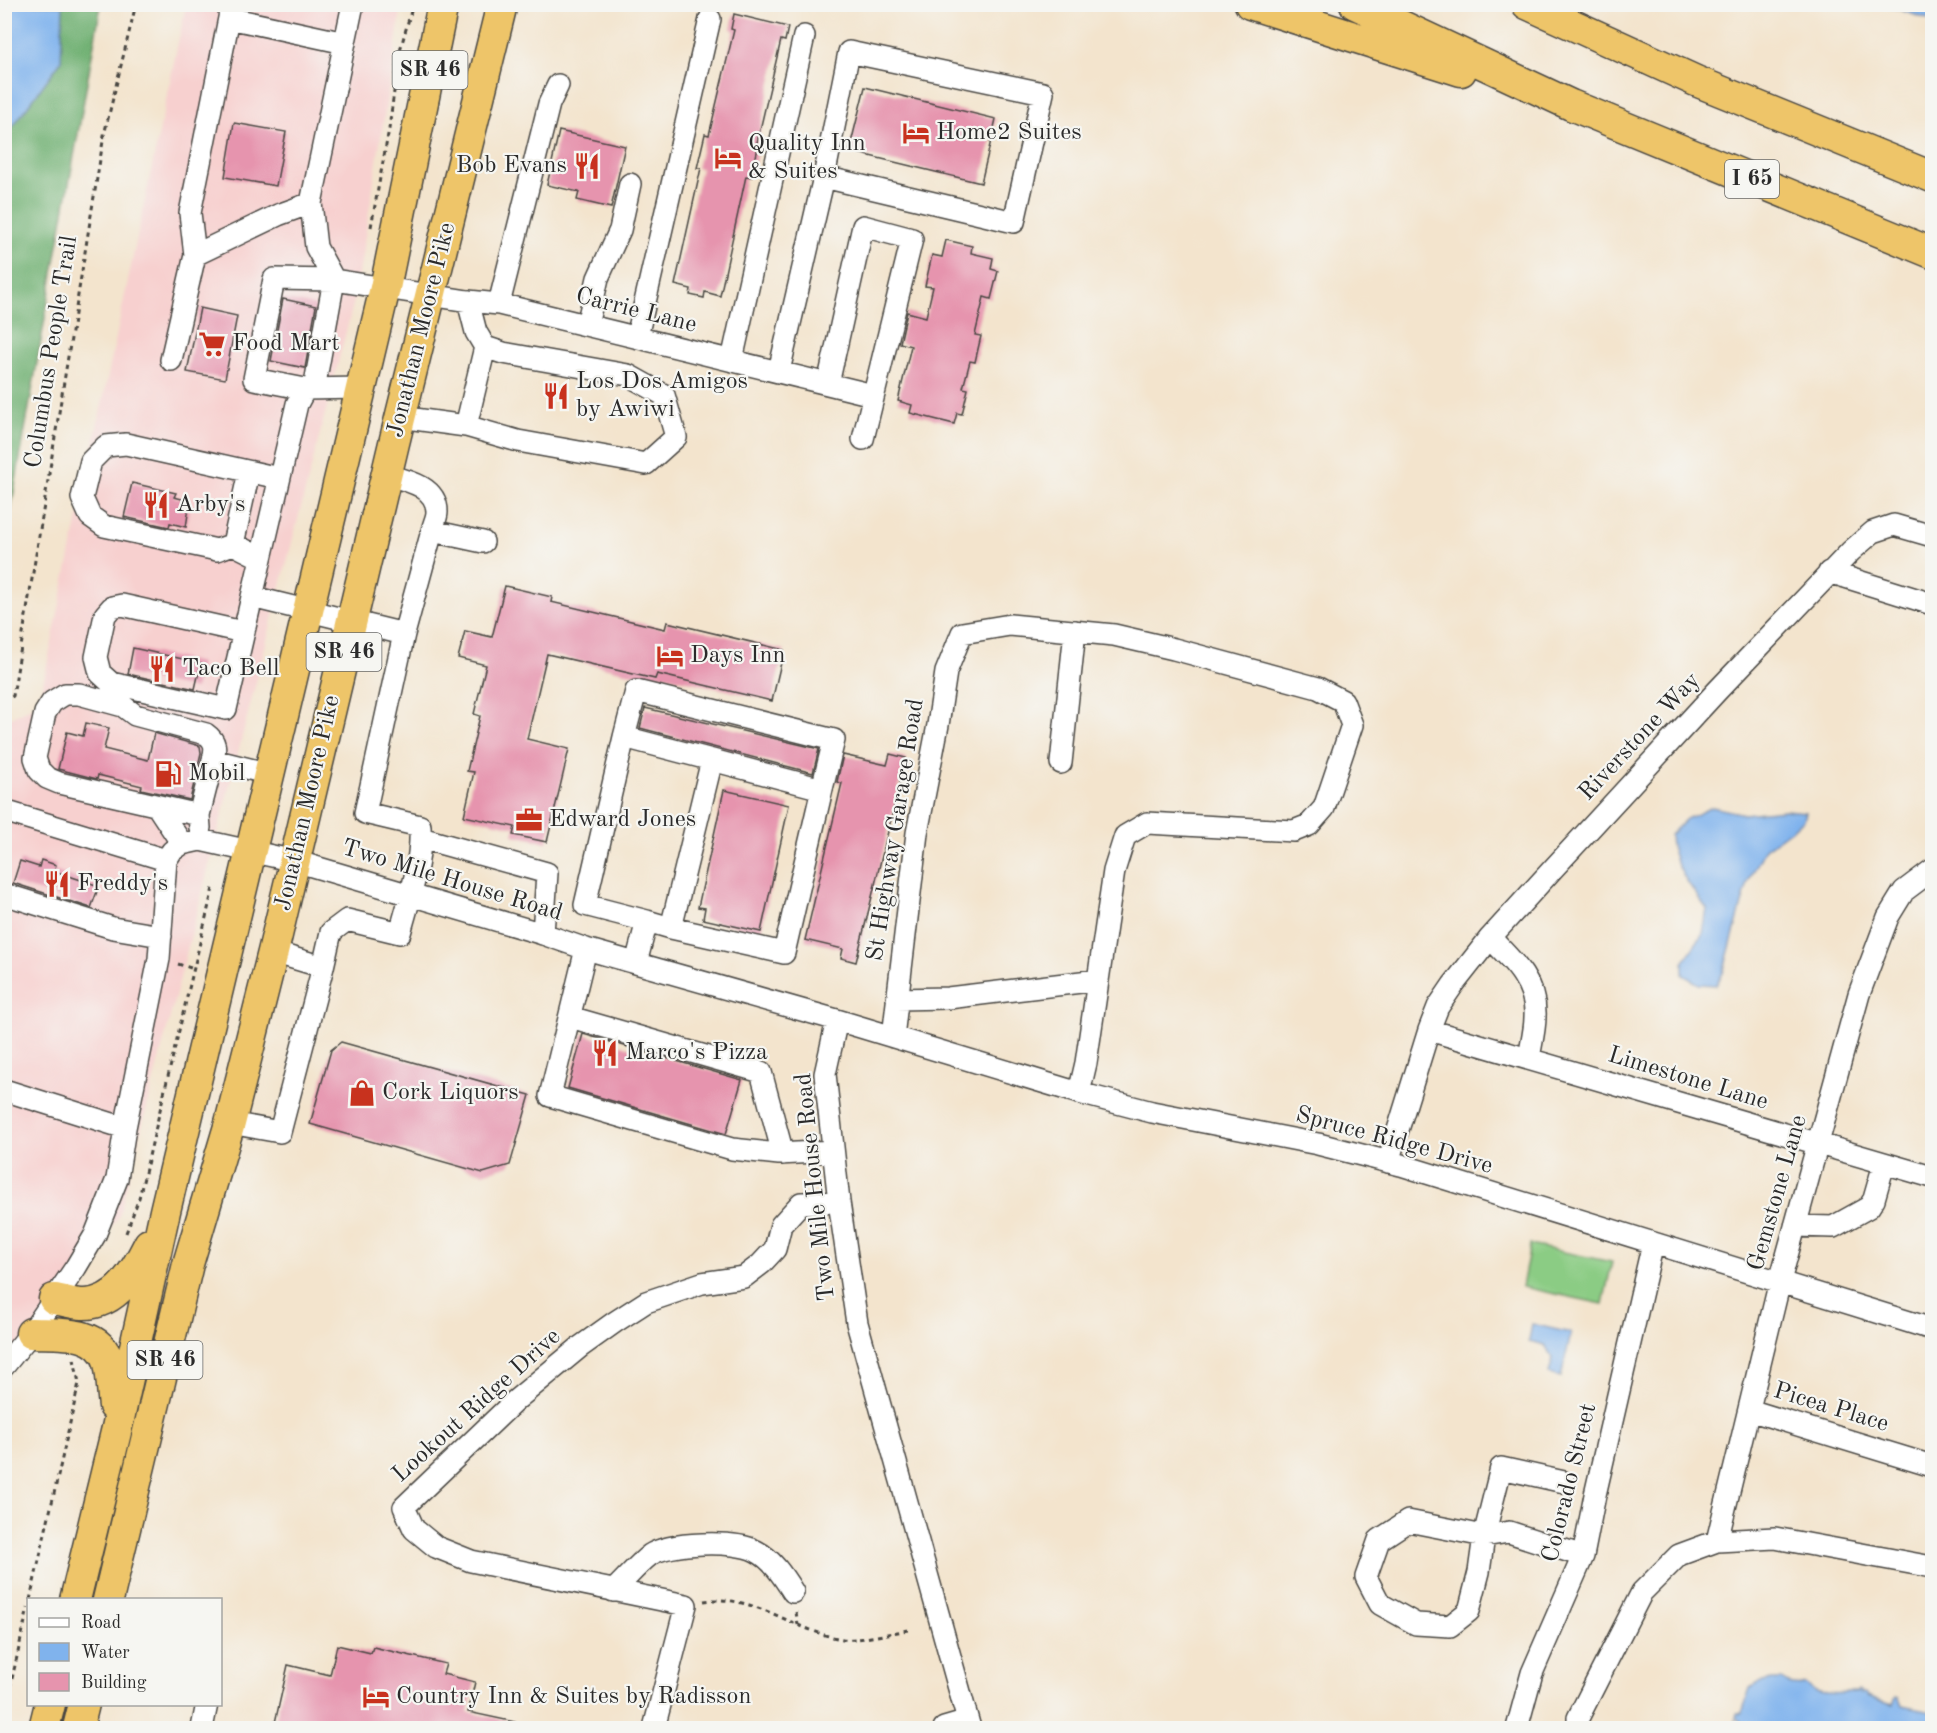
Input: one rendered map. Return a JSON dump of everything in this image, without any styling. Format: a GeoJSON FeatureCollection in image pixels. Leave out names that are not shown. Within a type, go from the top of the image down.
{"type":"FeatureCollection","features":[{"type":"Feature","properties":{"kind":"highway","name":"Jonathan Moore Pike"},"geometry":{"type":"LineString","coordinates":[[75,1598],[385,288],[443,4]]}},
{"type":"Feature","properties":{"kind":"highway","name":"Jonathan Moore Pike"},"geometry":{"type":"LineString","coordinates":[[108,1598],[188,1264],[230,1123],[273,952],[400,417],[502,4]]}},
{"type":"Feature","properties":{"kind":"highway"},"geometry":{"type":"LineString","coordinates":[[480,98],[520,4]]}},
{"type":"Feature","properties":{"kind":"highway"},"geometry":{"type":"LineString","coordinates":[[1250,4],[1571,105]]}},
{"type":"Feature","properties":{"kind":"highway","name":"I 65"},"geometry":{"type":"LineString","coordinates":[[1355,4],[1571,105],[1932,253]]}},
{"type":"Feature","properties":{"kind":"highway"},"geometry":{"type":"LineString","coordinates":[[1527,4],[1696,81],[1932,177]]}},
{"type":"Feature","properties":{"kind":"highway"},"geometry":{"type":"LineString","coordinates":[[1570,4],[1657,51],[1696,81]]}},
{"type":"Feature","properties":{"kind":"highway"},"geometry":{"type":"LineString","coordinates":[[54,1299],[84,1304],[98,1301],[117,1291],[135,1271],[165,1211]]}},
{"type":"Feature","properties":{"kind":"highway"},"geometry":{"type":"LineString","coordinates":[[31,1333],[70,1334],[93,1340],[104,1350],[109,1364],[117,1428]]}},
{"type":"Feature","properties":{"kind":"highway"},"geometry":{"type":"LineString","coordinates":[[44,1728],[50,1706]]}},
{"type":"Feature","properties":{"kind":"highway"},"geometry":{"type":"LineString","coordinates":[[78,1728],[84,1706]]}},
{"type":"Feature","properties":{"kind":"street"},"geometry":{"type":"LineString","coordinates":[[243,633],[122,605],[112,607],[105,615],[96,657],[100,673],[111,683],[226,709],[297,404],[310,389],[334,280],[316,248],[311,203],[353,4]]}},
{"type":"Feature","properties":{"kind":"street"},"geometry":{"type":"LineString","coordinates":[[171,360],[195,255],[190,213],[230,11],[345,43]]}},
{"type":"Feature","properties":{"kind":"street"},"geometry":{"type":"LineString","coordinates":[[637,337],[710,19]]}},
{"type":"Feature","properties":{"kind":"street"},"geometry":{"type":"LineString","coordinates":[[732,360],[804,36]]}},
{"type":"Feature","properties":{"kind":"street"},"geometry":{"type":"LineString","coordinates":[[778,371],[824,177],[849,52],[1043,93],[1014,222],[824,177]]}},
{"type":"Feature","properties":{"kind":"street"},"geometry":{"type":"LineString","coordinates":[[499,303],[549,104],[558,86]]}},
{"type":"Feature","properties":{"kind":"street"},"geometry":{"type":"LineString","coordinates":[[587,325],[597,278],[620,230],[630,184]]}},
{"type":"Feature","properties":{"kind":"street"},"geometry":{"type":"LineString","coordinates":[[195,255],[279,215],[311,203]]}},
{"type":"Feature","properties":{"kind":"street"},"geometry":{"type":"LineString","coordinates":[[828,384],[863,226],[912,239],[863,439]]}},
{"type":"Feature","properties":{"kind":"street","name":"Carrie Lane"},"geometry":{"type":"LineString","coordinates":[[310,389],[254,379],[274,279],[334,280],[468,301],[499,303],[873,395]]}},
{"type":"Feature","properties":{"kind":"street"},"geometry":{"type":"LineString","coordinates":[[400,417],[466,426],[518,441],[646,464],[676,437],[664,395],[628,375],[503,353],[485,347],[476,332],[468,301]]}},
{"type":"Feature","properties":{"kind":"street"},"geometry":{"type":"LineString","coordinates":[[466,426],[485,347]]}},
{"type":"Feature","properties":{"kind":"street"},"geometry":{"type":"LineString","coordinates":[[310,389],[361,388]]}},
{"type":"Feature","properties":{"kind":"street"},"geometry":{"type":"LineString","coordinates":[[261,558],[233,544],[217,550],[104,526],[90,516],[82,498],[91,460],[106,446],[126,444],[279,478]]}},
{"type":"Feature","properties":{"kind":"street"},"geometry":{"type":"LineString","coordinates":[[233,544],[249,472]]}},
{"type":"Feature","properties":{"kind":"street"},"geometry":{"type":"LineString","coordinates":[[230,1123],[280,1132],[331,932],[346,920],[400,933],[411,895],[421,838],[420,826],[365,813],[404,634],[437,512],[432,495],[418,484],[387,474]]}},
{"type":"Feature","properties":{"kind":"street","name":"Riverstone Way"},"geometry":{"type":"LineString","coordinates":[[1388,1162],[1438,1007],[1490,938],[1829,572],[1873,532],[1894,525],[1932,536]]}},
{"type":"Feature","properties":{"kind":"street"},"geometry":{"type":"LineString","coordinates":[[432,531],[483,542]]}},
{"type":"Feature","properties":{"kind":"street"},"geometry":{"type":"LineString","coordinates":[[1829,572],[1932,604]]}},
{"type":"Feature","properties":{"kind":"street"},"geometry":{"type":"LineString","coordinates":[[252,597],[404,634]]}},
{"type":"Feature","properties":{"kind":"street","name":"St Highway Garage Road"},"geometry":{"type":"LineString","coordinates":[[893,1037],[917,833],[946,672],[962,633],[1010,625],[1075,631]]}},
{"type":"Feature","properties":{"kind":"street"},"geometry":{"type":"LineString","coordinates":[[1061,763],[1075,631],[1114,635],[1174,649],[1318,688],[1343,702],[1352,725],[1324,808],[1309,825],[1294,831],[1147,823],[1125,836],[1114,871],[1086,1063],[1079,1093]]}},
{"type":"Feature","properties":{"kind":"street"},"geometry":{"type":"LineString","coordinates":[[636,692],[834,740],[822,789],[784,953],[671,928],[585,905],[636,692]]}},
{"type":"Feature","properties":{"kind":"street"},"geometry":{"type":"LineString","coordinates":[[5,1364],[31,1333],[95,1235],[117,1179],[159,959],[166,861],[172,852],[191,842],[199,815],[216,749],[213,739],[206,734],[135,715],[123,706],[79,694],[65,694],[52,702],[45,713],[35,758],[39,770],[47,778],[59,783],[199,815]]}},
{"type":"Feature","properties":{"kind":"street"},"geometry":{"type":"LineString","coordinates":[[624,737],[822,789]]}},
{"type":"Feature","properties":{"kind":"street"},"geometry":{"type":"LineString","coordinates":[[213,760],[270,774]]}},
{"type":"Feature","properties":{"kind":"street"},"geometry":{"type":"LineString","coordinates":[[671,928],[712,760]]}},
{"type":"Feature","properties":{"kind":"street"},"geometry":{"type":"LineString","coordinates":[[158,806],[191,842]]}},
{"type":"Feature","properties":{"kind":"street"},"geometry":{"type":"LineString","coordinates":[[4,811],[166,861]]}},
{"type":"Feature","properties":{"kind":"street"},"geometry":{"type":"LineString","coordinates":[[421,838],[547,873],[543,934]]}},
{"type":"Feature","properties":{"kind":"street","name":"Two Mile House Road"},"geometry":{"type":"LineString","coordinates":[[191,842],[295,861],[543,934],[586,949],[837,1020],[825,1074],[839,1202],[857,1323],[969,1725]]}},
{"type":"Feature","properties":{"kind":"street","name":"Gemstone Lane"},"geometry":{"type":"LineString","coordinates":[[1717,1541],[1780,1281],[1859,994],[1888,917],[1904,891],[1928,873]]}},
{"type":"Feature","properties":{"kind":"street"},"geometry":{"type":"LineString","coordinates":[[4,894],[113,928],[161,936]]}},
{"type":"Feature","properties":{"kind":"street"},"geometry":{"type":"LineString","coordinates":[[636,963],[647,921]]}},
{"type":"Feature","properties":{"kind":"street"},"geometry":{"type":"LineString","coordinates":[[1490,938],[1520,968],[1532,992],[1536,1015],[1529,1058]]}},
{"type":"Feature","properties":{"kind":"street"},"geometry":{"type":"LineString","coordinates":[[586,949],[550,1096],[732,1149],[783,1154],[833,1151]]}},
{"type":"Feature","properties":{"kind":"street"},"geometry":{"type":"LineString","coordinates":[[273,952],[323,967]]}},
{"type":"Feature","properties":{"kind":"street"},"geometry":{"type":"LineString","coordinates":[[897,999],[948,998],[1098,980]]}},
{"type":"Feature","properties":{"kind":"street"},"geometry":{"type":"LineString","coordinates":[[570,1017],[761,1072],[783,1154]]}},
{"type":"Feature","properties":{"kind":"street","name":"Spruce Ridge Drive"},"geometry":{"type":"LineString","coordinates":[[837,1020],[1079,1093],[1152,1112],[1318,1144],[1388,1162],[1932,1329]]}},
{"type":"Feature","properties":{"kind":"street","name":"Limestone Lane"},"geometry":{"type":"LineString","coordinates":[[1429,1030],[1932,1177]]}},
{"type":"Feature","properties":{"kind":"street"},"geometry":{"type":"LineString","coordinates":[[4,1090],[125,1128]]}},
{"type":"Feature","properties":{"kind":"street"},"geometry":{"type":"LineString","coordinates":[[1795,1226],[1833,1227],[1869,1207],[1874,1199],[1884,1164]]}},
{"type":"Feature","properties":{"kind":"street","name":"Lookout Ridge Drive"},"geometry":{"type":"LineString","coordinates":[[686,1605],[471,1561],[436,1547],[414,1529],[404,1507],[516,1400],[580,1347],[615,1322],[646,1302],[702,1282],[744,1277],[762,1264],[775,1249],[781,1225],[801,1203],[839,1202]]}},
{"type":"Feature","properties":{"kind":"street","name":"Colorado Street"},"geometry":{"type":"LineString","coordinates":[[1517,1728],[1532,1673],[1583,1556],[1653,1243]]}},
{"type":"Feature","properties":{"kind":"street","name":"Picea Place"},"geometry":{"type":"LineString","coordinates":[[1749,1410],[1932,1466]]}},
{"type":"Feature","properties":{"kind":"street"},"geometry":{"type":"LineString","coordinates":[[1564,1482],[1501,1468],[1484,1536],[1479,1572],[1469,1611],[1450,1626],[1416,1624],[1380,1604],[1366,1578],[1379,1540],[1408,1521],[1484,1536],[1509,1532],[1583,1556]]}},
{"type":"Feature","properties":{"kind":"street"},"geometry":{"type":"LineString","coordinates":[[1578,1718],[1642,1592],[1679,1555],[1717,1541],[1775,1538],[1932,1567]]}},
{"type":"Feature","properties":{"kind":"street"},"geometry":{"type":"LineString","coordinates":[[614,1591],[652,1554],[680,1545],[716,1543],[755,1550],[778,1569],[793,1592]]}},
{"type":"Feature","properties":{"kind":"street"},"geometry":{"type":"LineString","coordinates":[[654,1728],[686,1605]]}},
{"type":"Feature","properties":{"kind":"street"},"geometry":{"type":"LineString","coordinates":[[202,1728],[207,1706]]}},
{"type":"Feature","properties":{"kind":"street"},"geometry":{"type":"LineString","coordinates":[[944,1728],[969,1725]]}},
{"type":"Feature","properties":{"kind":"path","name":"Columbus People Trail"},"geometry":{"type":"LineString","coordinates":[[4,702],[13,696],[104,135],[136,4]]}},
{"type":"Feature","properties":{"kind":"path"},"geometry":{"type":"LineString","coordinates":[[371,227],[389,129],[399,54],[413,4]]}},
{"type":"Feature","properties":{"kind":"path"},"geometry":{"type":"LineString","coordinates":[[194,969],[213,888]]}},
{"type":"Feature","properties":{"kind":"path"},"geometry":{"type":"LineString","coordinates":[[30,1598],[79,1383],[70,1334]]}},
{"type":"Feature","properties":{"kind":"path"},"geometry":{"type":"LineString","coordinates":[[686,1605],[709,1601],[743,1602],[820,1634],[846,1639],[908,1630]]}},
{"type":"Feature","properties":{"kind":"path"},"geometry":{"type":"LineString","coordinates":[[4,1714],[27,1612]]}},
{"type":"Feature","properties":{"kind":"shaded area"},"geometry":{"type":"Polygon","coordinates":[[[186,5],[402,5],[356,293],[119,1216],[5,1375],[5,720],[39,703],[186,5]]]}},
{"type":"Feature","properties":{"kind":"green space"},"geometry":{"type":"Polygon","coordinates":[[[63,5],[101,5],[5,542],[5,137],[61,61],[63,5]]]}},
{"type":"Feature","properties":{"kind":"green space"},"geometry":{"type":"Polygon","coordinates":[[[1530,1245],[1612,1262],[1603,1304],[1522,1287],[1530,1245]]]}},
{"type":"Feature","properties":{"kind":"water"},"geometry":{"type":"Polygon","coordinates":[[[5,4],[63,5],[61,61],[5,137],[5,4]]]}},
{"type":"Feature","properties":{"kind":"water"},"geometry":{"type":"Polygon","coordinates":[[[1886,5],[1932,5],[1932,21],[1886,5]]]}},
{"type":"Feature","properties":{"kind":"water"},"geometry":{"type":"Polygon","coordinates":[[[1712,807],[1744,814],[1785,810],[1806,812],[1804,820],[1765,849],[1748,882],[1723,973],[1716,985],[1699,984],[1683,975],[1683,963],[1703,933],[1707,909],[1677,864],[1670,835],[1686,819],[1712,807]]]}},
{"type":"Feature","properties":{"kind":"water"},"geometry":{"type":"Polygon","coordinates":[[[1532,1324],[1571,1333],[1561,1377],[1549,1374],[1553,1358],[1545,1345],[1529,1341],[1532,1324]]]}},
{"type":"Feature","properties":{"kind":"water"},"geometry":{"type":"Polygon","coordinates":[[[1773,1680],[1782,1680],[1793,1685],[1805,1684],[1823,1693],[1857,1693],[1858,1691],[1861,1692],[1860,1694],[1865,1693],[1867,1696],[1893,1704],[1896,1697],[1899,1698],[1902,1706],[1932,1712],[1932,1728],[1740,1728],[1741,1722],[1737,1718],[1738,1714],[1742,1713],[1750,1688],[1758,1683],[1773,1680]]]}},
{"type":"Feature","properties":{"kind":"building"},"geometry":{"type":"Polygon","coordinates":[[[734,14],[788,27],[785,41],[781,40],[756,147],[758,147],[752,177],[746,176],[720,296],[705,292],[704,298],[690,295],[691,289],[675,285],[701,168],[697,168],[705,134],[709,135],[734,30],[731,29],[734,14]]]}},
{"type":"Feature","properties":{"kind":"building"},"geometry":{"type":"Polygon","coordinates":[[[865,87],[996,119],[981,183],[849,151],[865,87]]]}},
{"type":"Feature","properties":{"kind":"building"},"geometry":{"type":"Polygon","coordinates":[[[234,123],[286,132],[276,186],[225,177],[234,123]]]}},
{"type":"Feature","properties":{"kind":"building"},"geometry":{"type":"Polygon","coordinates":[[[559,131],[625,146],[611,208],[577,200],[579,192],[547,185],[559,131]]]}},
{"type":"Feature","properties":{"kind":"building"},"geometry":{"type":"Polygon","coordinates":[[[946,240],[972,246],[971,253],[993,258],[991,269],[998,271],[991,299],[984,297],[975,335],[981,336],[975,362],[970,361],[963,388],[968,389],[962,414],[957,413],[954,424],[910,413],[912,405],[898,401],[911,346],[900,343],[907,312],[926,317],[933,287],[925,286],[932,255],[942,257],[946,240]]]}},
{"type":"Feature","properties":{"kind":"building"},"geometry":{"type":"Polygon","coordinates":[[[283,299],[316,306],[305,368],[271,361],[283,299]]]}},
{"type":"Feature","properties":{"kind":"building","name":"Food Mart"},"geometry":{"type":"Polygon","coordinates":[[[200,308],[237,316],[225,379],[187,372],[200,308]]]}},
{"type":"Feature","properties":{"kind":"building"},"geometry":{"type":"Polygon","coordinates":[[[132,483],[176,493],[174,497],[190,501],[186,527],[170,523],[169,527],[124,517],[132,483]]]}},
{"type":"Feature","properties":{"kind":"building","name":"Days Inn"},"geometry":{"type":"Polygon","coordinates":[[[505,586],[552,597],[551,602],[665,629],[667,622],[784,650],[772,701],[657,674],[655,679],[547,654],[527,739],[569,749],[547,842],[513,835],[515,827],[464,816],[474,772],[467,771],[480,716],[474,714],[486,665],[458,658],[465,631],[492,637],[505,586]]]}},
{"type":"Feature","properties":{"kind":"building"},"geometry":{"type":"Polygon","coordinates":[[[133,648],[201,663],[195,689],[128,674],[133,648]]]}},
{"type":"Feature","properties":{"kind":"building"},"geometry":{"type":"Polygon","coordinates":[[[645,708],[819,749],[813,773],[640,728],[645,708]]]}},
{"type":"Feature","properties":{"kind":"building"},"geometry":{"type":"Polygon","coordinates":[[[86,723],[109,728],[104,749],[148,760],[154,733],[200,746],[201,753],[190,800],[141,789],[142,786],[98,775],[97,779],[58,769],[67,732],[83,736],[86,723]]]}},
{"type":"Feature","properties":{"kind":"building"},"geometry":{"type":"Polygon","coordinates":[[[890,754],[906,758],[856,962],[841,958],[843,949],[805,940],[842,783],[837,782],[843,755],[887,765],[890,754]]]}},
{"type":"Feature","properties":{"kind":"building"},"geometry":{"type":"Polygon","coordinates":[[[724,790],[789,805],[761,932],[703,919],[705,908],[698,907],[724,790]]]}},
{"type":"Feature","properties":{"kind":"building"},"geometry":{"type":"Polygon","coordinates":[[[41,860],[56,865],[54,871],[99,886],[91,908],[13,883],[20,861],[39,867],[41,860]]]}},
{"type":"Feature","properties":{"kind":"building"},"geometry":{"type":"Polygon","coordinates":[[[583,1034],[742,1080],[726,1134],[568,1088],[583,1034]]]}},
{"type":"Feature","properties":{"kind":"building"},"geometry":{"type":"Polygon","coordinates":[[[341,1042],[530,1095],[510,1165],[483,1173],[310,1124],[331,1050],[341,1042]]]}},
{"type":"Feature","properties":{"kind":"building","name":"Country Inn & Suites by Radisson"},"geometry":{"type":"Polygon","coordinates":[[[337,1645],[371,1653],[373,1647],[446,1664],[443,1674],[475,1682],[468,1712],[515,1722],[514,1728],[274,1727],[288,1665],[330,1675],[337,1645]]]}},
{"type":"Feature","properties":{"kind":"place","name":"Home2 Suites"},"geometry":{"type":"Point","coordinates":[916,133]}},
{"type":"Feature","properties":{"kind":"place","name":"Quality Inn & Suites"},"geometry":{"type":"Point","coordinates":[728,158]}},
{"type":"Feature","properties":{"kind":"place","name":"Bob Evans"},"geometry":{"type":"Point","coordinates":[587,166]}},
{"type":"Feature","properties":{"kind":"place","name":"Food Mart"},"geometry":{"type":"Point","coordinates":[212,344]}},
{"type":"Feature","properties":{"kind":"place","name":"Los Dos Amigos by Awiwi"},"geometry":{"type":"Point","coordinates":[556,396]}},
{"type":"Feature","properties":{"kind":"place","name":"Arby's"},"geometry":{"type":"Point","coordinates":[156,505]}},
{"type":"Feature","properties":{"kind":"place","name":"Days Inn"},"geometry":{"type":"Point","coordinates":[670,656]}},
{"type":"Feature","properties":{"kind":"place","name":"Taco Bell"},"geometry":{"type":"Point","coordinates":[162,669]}},
{"type":"Feature","properties":{"kind":"place","name":"Mobil"},"geometry":{"type":"Point","coordinates":[168,774]}},
{"type":"Feature","properties":{"kind":"place","name":"Edward Jones"},"geometry":{"type":"Point","coordinates":[529,820]}},
{"type":"Feature","properties":{"kind":"place","name":"Freddy's"},"geometry":{"type":"Point","coordinates":[57,884]}},
{"type":"Feature","properties":{"kind":"place","name":"Marco's Pizza"},"geometry":{"type":"Point","coordinates":[605,1053]}},
{"type":"Feature","properties":{"kind":"place","name":"Cork Liquors"},"geometry":{"type":"Point","coordinates":[362,1093]}},
{"type":"Feature","properties":{"kind":"place","name":"Country Inn & Suites by Radisson"},"geometry":{"type":"Point","coordinates":[376,1697]}}]}
